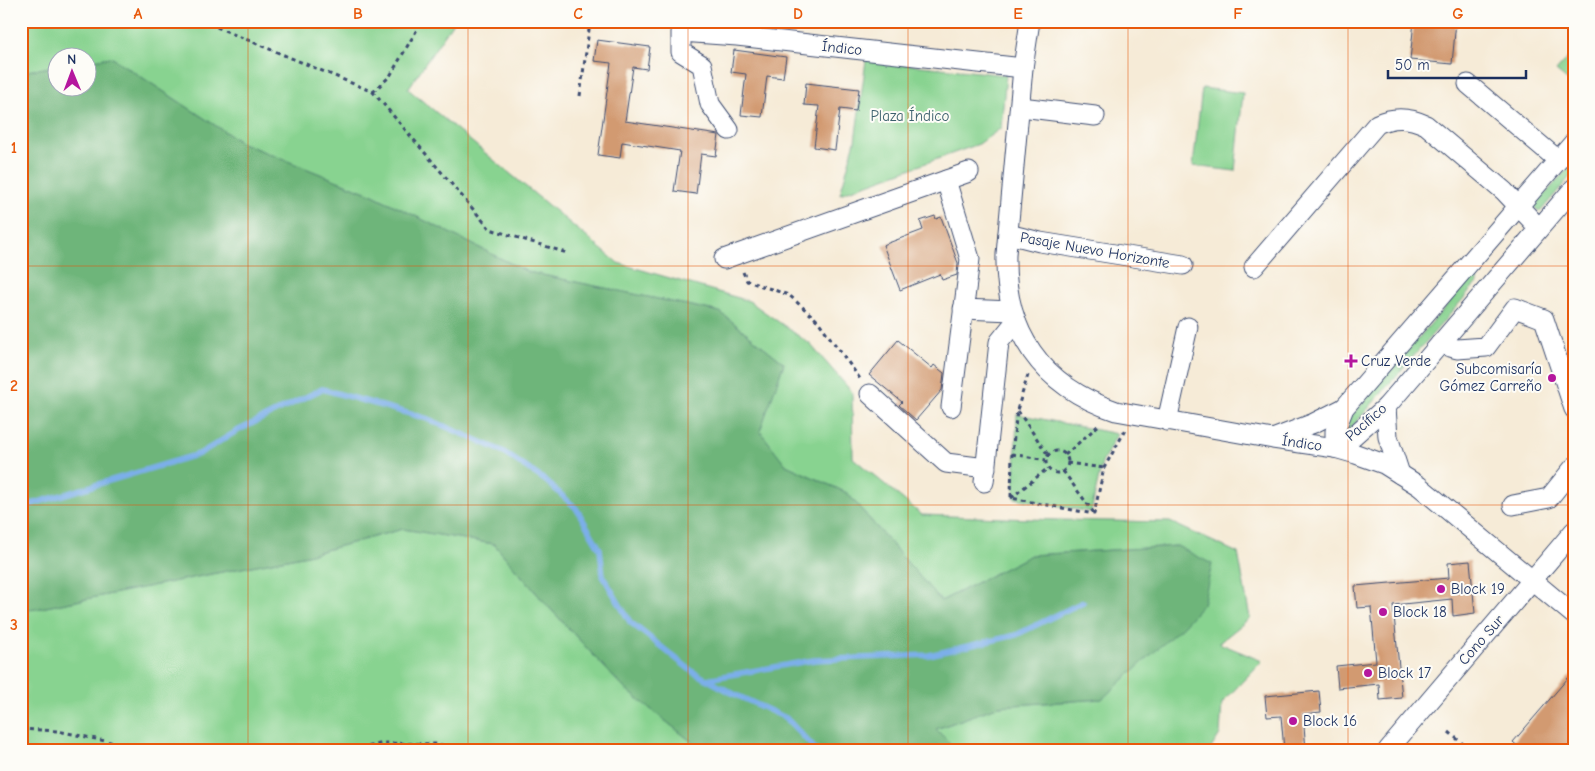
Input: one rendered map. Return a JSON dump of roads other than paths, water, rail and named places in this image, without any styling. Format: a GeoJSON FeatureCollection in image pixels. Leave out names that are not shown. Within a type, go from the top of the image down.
{"type":"FeatureCollection","features":[{"type":"Feature","properties":{"kind":"street","name":"Índico"},"geometry":{"type":"LineString","coordinates":[[1030,21],[1023,68],[1006,273],[1008,292],[1014,316],[1034,355],[1057,380],[1071,390],[1100,405],[1167,421],[1335,448],[1384,464],[1419,486],[1574,615]]}},
{"type":"Feature","properties":{"kind":"street","name":"Índico"},"geometry":{"type":"LineString","coordinates":[[729,130],[710,104],[702,64],[681,52],[675,27],[738,29],[1023,68]]}},
{"type":"Feature","properties":{"kind":"street"},"geometry":{"type":"LineString","coordinates":[[1468,84],[1558,160]]}},
{"type":"Feature","properties":{"kind":"street"},"geometry":{"type":"LineString","coordinates":[[1021,107],[1095,116]]}},
{"type":"Feature","properties":{"kind":"street"},"geometry":{"type":"LineString","coordinates":[[1254,267],[1377,124],[1385,120],[1410,119],[1426,125],[1519,205],[1539,228]]}},
{"type":"Feature","properties":{"kind":"street","name":"Pacífico"},"geometry":{"type":"LineString","coordinates":[[1335,448],[1335,431],[1344,408],[1574,142]]}},
{"type":"Feature","properties":{"kind":"street"},"geometry":{"type":"LineString","coordinates":[[731,257],[969,172]]}},
{"type":"Feature","properties":{"kind":"street"},"geometry":{"type":"LineString","coordinates":[[946,180],[970,259],[951,407]]}},
{"type":"Feature","properties":{"kind":"street","name":"Pacífico"},"geometry":{"type":"LineString","coordinates":[[1335,448],[1350,438],[1386,406],[1574,188]]}},
{"type":"Feature","properties":{"kind":"street","name":"Pasaje Nuevo Horizonte"},"geometry":{"type":"LineString","coordinates":[[1008,234],[1040,242],[1183,265]]}},
{"type":"Feature","properties":{"kind":"street"},"geometry":{"type":"LineString","coordinates":[[1440,344],[1456,349],[1486,347],[1515,308],[1544,319],[1574,409]]}},
{"type":"Feature","properties":{"kind":"street"},"geometry":{"type":"LineString","coordinates":[[870,394],[946,463],[985,475],[999,342],[1014,316],[963,309]]}},
{"type":"Feature","properties":{"kind":"street"},"geometry":{"type":"LineString","coordinates":[[1167,421],[1188,327]]}},
{"type":"Feature","properties":{"kind":"street"},"geometry":{"type":"LineString","coordinates":[[1386,406],[1388,437],[1400,474]]}},
{"type":"Feature","properties":{"kind":"street"},"geometry":{"type":"LineString","coordinates":[[1273,439],[1314,423],[1344,408]]}},
{"type":"Feature","properties":{"kind":"street"},"geometry":{"type":"LineString","coordinates":[[1513,504],[1549,498],[1574,467]]}},
{"type":"Feature","properties":{"kind":"street","name":"Cono Sur"},"geometry":{"type":"LineString","coordinates":[[1388,750],[1574,531]]}},
{"type":"Feature","properties":{"kind":"waterway"},"geometry":{"type":"LineString","coordinates":[[21,508],[199,454],[237,431],[322,389],[428,419],[502,451],[546,481],[576,508],[600,549],[603,576],[630,622],[693,672],[734,694],[786,718],[816,750]]}},
{"type":"Feature","properties":{"kind":"waterway"},"geometry":{"type":"LineString","coordinates":[[707,679],[814,660],[929,655],[1016,635],[1083,602]]}},
{"type":"Feature","properties":{"kind":"place","name":"Cruz Verde"},"geometry":{"type":"Point","coordinates":[1351,361]}},
{"type":"Feature","properties":{"kind":"place","name":"Subcomisaría Gómez Carreño"},"geometry":{"type":"Point","coordinates":[1552,378]}},
{"type":"Feature","properties":{"kind":"place","name":"Block 19"},"geometry":{"type":"Point","coordinates":[1441,589]}},
{"type":"Feature","properties":{"kind":"place","name":"Block 18"},"geometry":{"type":"Point","coordinates":[1383,612]}},
{"type":"Feature","properties":{"kind":"place","name":"Block 17"},"geometry":{"type":"Point","coordinates":[1368,673]}},
{"type":"Feature","properties":{"kind":"place","name":"Block 16"},"geometry":{"type":"Point","coordinates":[1293,721]}},
{"type":"Feature","properties":{"kind":"park label","name":"Plaza Índico"},"geometry":{"type":"Point","coordinates":[910,116]}}]}
